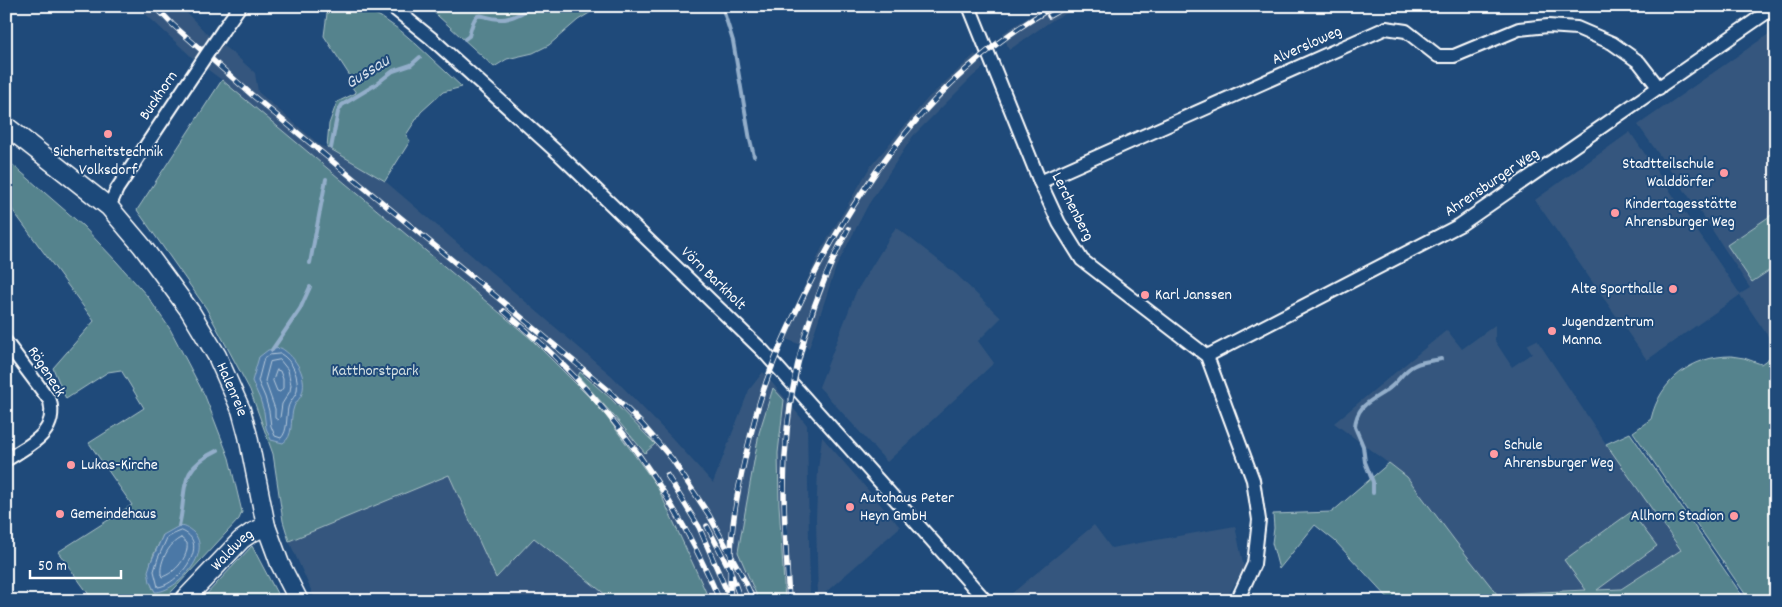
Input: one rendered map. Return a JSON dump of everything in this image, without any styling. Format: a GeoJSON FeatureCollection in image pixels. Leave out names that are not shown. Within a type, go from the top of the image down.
{"type":"FeatureCollection","features":[{"type":"Feature","properties":{"kind":"main road","name":"Halenreie"},"geometry":{"type":"LineString","coordinates":[[6,126],[109,207],[142,246],[178,294],[204,335],[226,375],[241,410],[266,526],[280,564],[299,601]]}},
{"type":"Feature","properties":{"kind":"main road","name":"Waldweg"},"geometry":{"type":"LineString","coordinates":[[183,601],[241,540],[266,526]]}},
{"type":"Feature","properties":{"kind":"street","name":"Buckhorn"},"geometry":{"type":"LineString","coordinates":[[109,207],[117,190],[240,6]]}},
{"type":"Feature","properties":{"kind":"street","name":"Vörn Barkholt"},"geometry":{"type":"LineString","coordinates":[[390,6],[431,38],[558,153],[763,351],[986,601]]}},
{"type":"Feature","properties":{"kind":"street","name":"Lerchenberg"},"geometry":{"type":"LineString","coordinates":[[969,6],[1040,182],[1059,223],[1082,260],[1207,356]]}},
{"type":"Feature","properties":{"kind":"street","name":"Ahrensburger Weg"},"geometry":{"type":"LineString","coordinates":[[1207,356],[1460,225],[1776,6]]}},
{"type":"Feature","properties":{"kind":"street","name":"Alversloweg"},"geometry":{"type":"LineString","coordinates":[[1040,182],[1386,28],[1406,31],[1438,56],[1454,56],[1518,29],[1548,26],[1577,28],[1612,43],[1639,62],[1659,88]]}},
{"type":"Feature","properties":{"kind":"street","name":"Rögeneck"},"geometry":{"type":"LineString","coordinates":[[6,342],[50,401],[52,411],[50,422],[41,437],[6,460]]}},
{"type":"Feature","properties":{"kind":"street"},"geometry":{"type":"LineString","coordinates":[[1207,356],[1253,480],[1259,520],[1254,564],[1237,601]]}},
{"type":"Feature","properties":{"kind":"shaded area"},"geometry":{"type":"Polygon","coordinates":[[[137,6],[180,6],[209,36],[234,54],[255,73],[258,92],[321,146],[334,150],[385,181],[612,376],[713,483],[749,390],[763,372],[807,425],[810,601],[710,601],[657,486],[601,409],[531,339],[222,80],[196,61],[137,6]]]}},
{"type":"Feature","properties":{"kind":"shaded area"},"geometry":{"type":"Polygon","coordinates":[[[1047,6],[1083,6],[1054,19],[1009,50],[1003,33],[1047,6]]]}},
{"type":"Feature","properties":{"kind":"shaded area"},"geometry":{"type":"Polygon","coordinates":[[[1776,29],[1776,348],[1740,295],[1647,360],[1535,200],[1630,132],[1740,294],[1750,288],[1707,222],[1638,125],[1776,29]]]}},
{"type":"Feature","properties":{"kind":"shaded area"},"geometry":{"type":"Polygon","coordinates":[[[975,54],[984,67],[913,136],[868,205],[836,267],[809,348],[781,337],[822,248],[870,167],[927,99],[975,54]]]}},
{"type":"Feature","properties":{"kind":"shaded area"},"geometry":{"type":"Polygon","coordinates":[[[896,227],[956,274],[1001,318],[978,341],[994,363],[887,462],[819,387],[856,292],[896,227]]]}},
{"type":"Feature","properties":{"kind":"shaded area","name":"Schule Ahrensburger Weg"},"geometry":{"type":"Polygon","coordinates":[[[1495,325],[1495,341],[1512,367],[1532,353],[1527,345],[1537,340],[1606,444],[1681,550],[1621,589],[1497,594],[1407,477],[1334,423],[1447,330],[1462,349],[1495,325]]]}},
{"type":"Feature","properties":{"kind":"shaded area","name":"Autohaus Peter Heyn GmbH"},"geometry":{"type":"Polygon","coordinates":[[[822,437],[900,527],[818,599],[816,519],[818,470],[822,437]]]}},
{"type":"Feature","properties":{"kind":"shaded area"},"geometry":{"type":"Polygon","coordinates":[[[449,474],[496,578],[534,538],[611,601],[316,601],[289,541],[449,474]]]}},
{"type":"Feature","properties":{"kind":"shaded area"},"geometry":{"type":"Polygon","coordinates":[[[1094,525],[1111,548],[1235,526],[1244,568],[1225,601],[1015,601],[1010,595],[1094,525]]]}},
{"type":"Feature","properties":{"kind":"green space"},"geometry":{"type":"Polygon","coordinates":[[[328,6],[360,6],[381,17],[401,31],[462,87],[443,92],[421,112],[406,135],[410,141],[385,181],[327,147],[329,124],[337,102],[356,93],[348,81],[350,76],[324,36],[328,6]]]}},
{"type":"Feature","properties":{"kind":"green space"},"geometry":{"type":"Polygon","coordinates":[[[427,6],[601,6],[578,20],[549,45],[533,53],[507,59],[494,67],[427,6]]]}},
{"type":"Feature","properties":{"kind":"green space","name":"Katthorstpark"},"geometry":{"type":"Polygon","coordinates":[[[222,80],[531,339],[601,409],[657,486],[710,601],[611,601],[534,538],[496,578],[449,475],[289,541],[283,521],[273,454],[250,390],[206,308],[137,210],[222,80]]]}},
{"type":"Feature","properties":{"kind":"green space"},"geometry":{"type":"Polygon","coordinates":[[[6,159],[83,226],[148,297],[170,329],[205,396],[229,458],[242,512],[239,519],[163,601],[85,601],[90,596],[58,552],[132,505],[89,443],[144,408],[121,370],[108,372],[66,399],[53,368],[94,321],[6,201],[6,159]],[[163,535],[151,561],[150,581],[153,589],[163,535]]]}},
{"type":"Feature","properties":{"kind":"green space"},"geometry":{"type":"Polygon","coordinates":[[[1776,212],[1776,266],[1752,282],[1727,245],[1776,212]]]}},
{"type":"Feature","properties":{"kind":"green space","name":"Allhorn Stadion"},"geometry":{"type":"Polygon","coordinates":[[[1731,356],[1761,364],[1772,356],[1776,361],[1776,601],[1750,601],[1633,432],[1651,419],[1655,405],[1662,393],[1680,373],[1703,360],[1731,356]]]}},
{"type":"Feature","properties":{"kind":"green space"},"geometry":{"type":"Polygon","coordinates":[[[580,372],[610,398],[655,444],[645,453],[578,376],[580,372]]]}},
{"type":"Feature","properties":{"kind":"green space"},"geometry":{"type":"Polygon","coordinates":[[[773,388],[784,400],[778,453],[785,601],[759,601],[738,552],[759,433],[773,388]]]}},
{"type":"Feature","properties":{"kind":"green space"},"geometry":{"type":"Polygon","coordinates":[[[1630,433],[1746,601],[1391,601],[1335,541],[1315,525],[1279,569],[1272,543],[1273,514],[1332,512],[1389,463],[1407,477],[1497,594],[1586,590],[1564,560],[1631,512],[1657,546],[1597,590],[1621,589],[1681,550],[1606,444],[1630,433]]]}},
{"type":"Feature","properties":{"kind":"green space"},"geometry":{"type":"Polygon","coordinates":[[[252,546],[281,601],[200,601],[252,546]]]}},
{"type":"Feature","properties":{"kind":"water"},"geometry":{"type":"Polygon","coordinates":[[[281,348],[296,362],[303,382],[301,396],[295,404],[292,414],[289,436],[283,443],[271,440],[266,428],[260,399],[252,381],[259,357],[268,350],[281,348]]]}},
{"type":"Feature","properties":{"kind":"water"},"geometry":{"type":"Polygon","coordinates":[[[179,526],[193,532],[198,540],[199,550],[196,560],[182,578],[164,590],[155,592],[150,582],[148,571],[151,562],[163,535],[179,526]]]}},
{"type":"Feature","properties":{"kind":"waterway","name":"Gussau"},"geometry":{"type":"LineString","coordinates":[[465,39],[469,36],[477,16],[506,19],[518,15],[531,6]]}},
{"type":"Feature","properties":{"kind":"waterway"},"geometry":{"type":"LineString","coordinates":[[722,6],[733,41],[754,156]]}},
{"type":"Feature","properties":{"kind":"waterway","name":"Gussau"},"geometry":{"type":"LineString","coordinates":[[331,148],[338,112],[342,105],[375,85],[393,71],[411,65],[420,57]]}},
{"type":"Feature","properties":{"kind":"waterway","name":"Gussau"},"geometry":{"type":"LineString","coordinates":[[310,263],[326,179]]}},
{"type":"Feature","properties":{"kind":"waterway","name":"Gussau"},"geometry":{"type":"LineString","coordinates":[[272,350],[300,309],[310,287]]}},
{"type":"Feature","properties":{"kind":"waterway"},"geometry":{"type":"LineString","coordinates":[[1373,493],[1373,482],[1365,462],[1363,446],[1355,427],[1360,412],[1364,406],[1386,391],[1411,367],[1441,359]]}},
{"type":"Feature","properties":{"kind":"waterway","name":"Gussau"},"geometry":{"type":"LineString","coordinates":[[179,526],[184,491],[190,473],[195,465],[218,450]]}},
{"type":"Feature","properties":{"kind":"railway"},"geometry":{"type":"LineString","coordinates":[[155,6],[172,24],[252,95],[607,389],[641,423],[672,459],[709,515],[754,601]]}},
{"type":"Feature","properties":{"kind":"railway"},"geometry":{"type":"LineString","coordinates":[[730,601],[732,534],[735,512],[744,460],[758,406],[782,342],[826,252],[878,170],[907,131],[940,95],[975,62],[1013,32],[1055,6]]}},
{"type":"Feature","properties":{"kind":"railway"},"geometry":{"type":"LineString","coordinates":[[1049,16],[1067,6]]}},
{"type":"Feature","properties":{"kind":"railway"},"geometry":{"type":"LineString","coordinates":[[789,601],[784,490],[785,455],[793,388],[808,324],[819,292],[848,229]]}},
{"type":"Feature","properties":{"kind":"railway"},"geometry":{"type":"LineString","coordinates":[[504,311],[547,349],[585,388],[631,444],[671,504],[689,536],[720,601]]}},
{"type":"Feature","properties":{"kind":"railway"},"geometry":{"type":"LineString","coordinates":[[667,475],[699,527],[728,594]]}},
{"type":"Feature","properties":{"kind":"railway"},"geometry":{"type":"LineString","coordinates":[[707,526],[730,570],[741,601]]}},
{"type":"Feature","properties":{"kind":"place","name":"Sicherheitstechnik Volksdorf"},"geometry":{"type":"Point","coordinates":[108,134]}},
{"type":"Feature","properties":{"kind":"place","name":"Stadtteilschule Walddörfer"},"geometry":{"type":"Point","coordinates":[1724,173]}},
{"type":"Feature","properties":{"kind":"place","name":"Kindertagesstätte Ahrensburger Weg"},"geometry":{"type":"Point","coordinates":[1615,213]}},
{"type":"Feature","properties":{"kind":"place","name":"Alte Sporthalle"},"geometry":{"type":"Point","coordinates":[1673,289]}},
{"type":"Feature","properties":{"kind":"place","name":"Karl Janssen"},"geometry":{"type":"Point","coordinates":[1145,295]}},
{"type":"Feature","properties":{"kind":"place","name":"Jugendzentrum Manna"},"geometry":{"type":"Point","coordinates":[1552,331]}},
{"type":"Feature","properties":{"kind":"place","name":"Schule Ahrensburger Weg"},"geometry":{"type":"Point","coordinates":[1494,454]}},
{"type":"Feature","properties":{"kind":"place","name":"Lukas-Kirche"},"geometry":{"type":"Point","coordinates":[71,465]}},
{"type":"Feature","properties":{"kind":"place","name":"Autohaus Peter Heyn GmbH"},"geometry":{"type":"Point","coordinates":[850,507]}},
{"type":"Feature","properties":{"kind":"place","name":"Gemeindehaus"},"geometry":{"type":"Point","coordinates":[60,514]}},
{"type":"Feature","properties":{"kind":"place","name":"Allhorn Stadion"},"geometry":{"type":"Point","coordinates":[1734,516]}}]}
